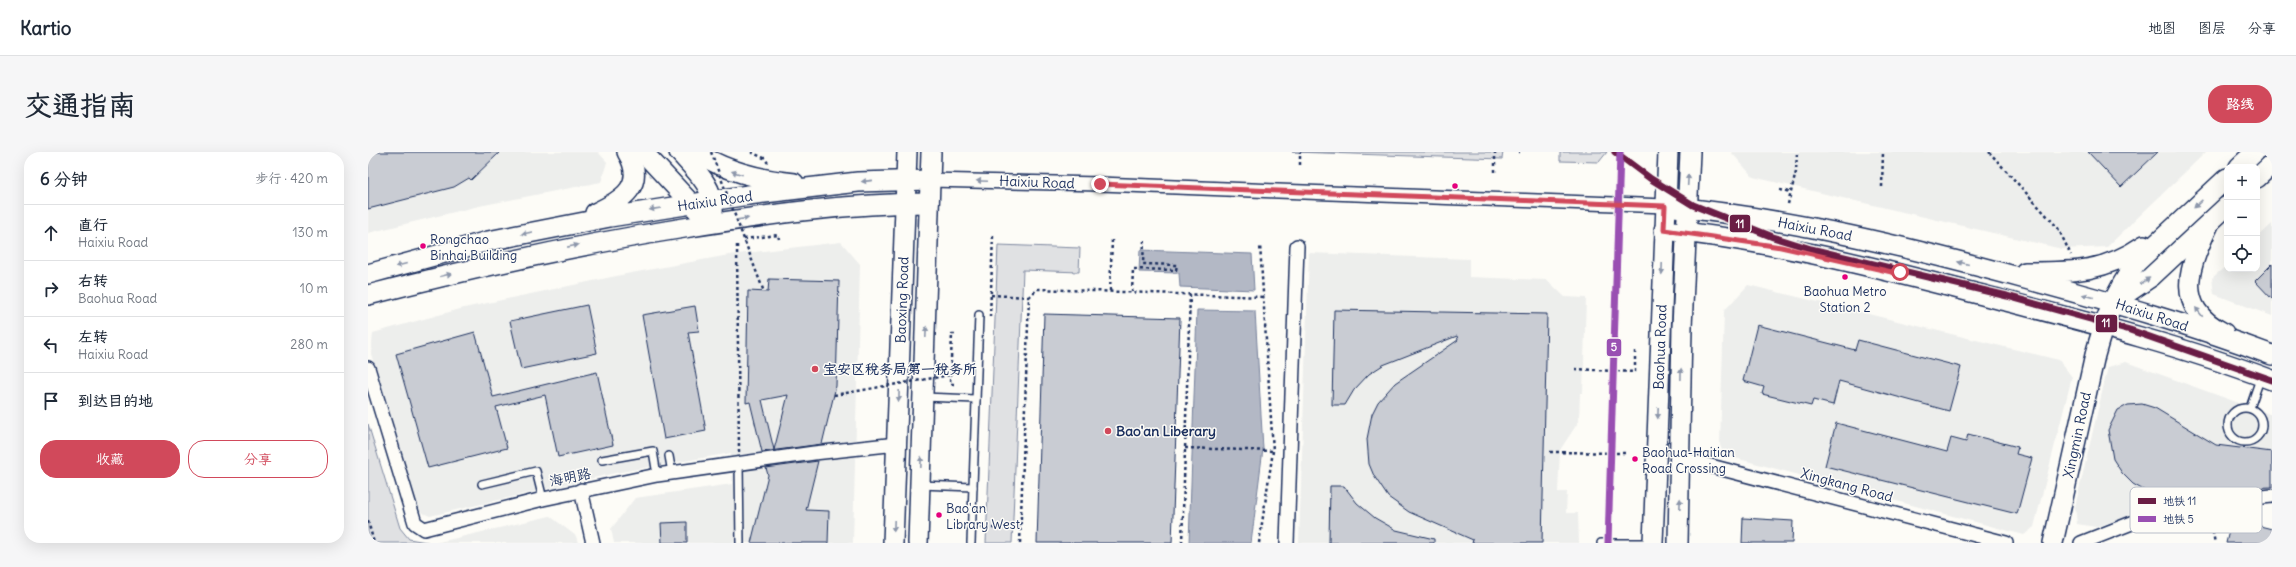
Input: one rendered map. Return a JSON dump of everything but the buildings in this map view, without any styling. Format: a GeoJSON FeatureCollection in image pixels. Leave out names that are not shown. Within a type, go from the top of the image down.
{"type":"FeatureCollection","features":[{"type":"Feature","properties":{"kind":"main road"},"geometry":{"type":"LineString","coordinates":[[565,226],[611,206],[627,194],[632,187],[634,169],[627,152]]}},
{"type":"Feature","properties":{"kind":"main road"},"geometry":{"type":"LineString","coordinates":[[643,152],[710,223],[714,212],[713,201],[706,183],[679,152]]}},
{"type":"Feature","properties":{"kind":"main road"},"geometry":{"type":"LineString","coordinates":[[695,152],[727,170],[751,177],[831,186]]}},
{"type":"Feature","properties":{"kind":"main road","name":"Baoxing Road"},"geometry":{"type":"LineString","coordinates":[[893,543],[907,152]]}},
{"type":"Feature","properties":{"kind":"main road","name":"Baoxing Road"},"geometry":{"type":"LineString","coordinates":[[918,543],[931,152]]}},
{"type":"Feature","properties":{"kind":"main road","name":"Baohua Road"},"geometry":{"type":"LineString","coordinates":[[1653,543],[1668,152]]}},
{"type":"Feature","properties":{"kind":"main road","name":"Baohua Road"},"geometry":{"type":"LineString","coordinates":[[1678,543],[1686,232],[1690,152]]}},
{"type":"Feature","properties":{"kind":"main road"},"geometry":{"type":"LineString","coordinates":[[2242,164],[2256,152],[2268,169]]}},
{"type":"Feature","properties":{"kind":"main road","name":"Haixiu Road"},"geometry":{"type":"LineString","coordinates":[[368,274],[488,241],[692,204],[874,181],[930,180]]}},
{"type":"Feature","properties":{"kind":"main road"},"geometry":{"type":"LineString","coordinates":[[2000,272],[2076,271],[2111,264],[2126,257],[2182,220],[2224,181]]}},
{"type":"Feature","properties":{"kind":"main road","name":"Haixiu Road"},"geometry":{"type":"LineString","coordinates":[[368,295],[512,259],[710,223],[797,211],[873,204],[929,203]]}},
{"type":"Feature","properties":{"kind":"main road","name":"Haixiu Road"},"geometry":{"type":"LineString","coordinates":[[1665,206],[1798,225],[1913,250],[2112,302],[2272,355]]}},
{"type":"Feature","properties":{"kind":"main road"},"geometry":{"type":"LineString","coordinates":[[2112,302],[2151,277],[2224,209]]}},
{"type":"Feature","properties":{"kind":"main road","name":"Xingmin Road"},"geometry":{"type":"LineString","coordinates":[[2053,543],[2103,326],[2112,302],[2125,278],[2136,263],[2182,220]]}},
{"type":"Feature","properties":{"kind":"main road"},"geometry":{"type":"LineString","coordinates":[[2210,222],[2191,269],[2189,290],[2191,301],[2210,324],[2254,348]]}},
{"type":"Feature","properties":{"kind":"main road","name":"Haixiu Road"},"geometry":{"type":"LineString","coordinates":[[1664,230],[1781,247],[1905,275],[2103,326],[2193,353],[2266,378]]}},
{"type":"Feature","properties":{"kind":"main road"},"geometry":{"type":"LineString","coordinates":[[1905,275],[1897,269],[1896,261],[1903,251],[1913,250]]}},
{"type":"Feature","properties":{"kind":"street","name":"Haixiu Road"},"geometry":{"type":"LineString","coordinates":[[930,180],[1368,194],[1665,206]]}},
{"type":"Feature","properties":{"kind":"street"},"geometry":{"type":"LineString","coordinates":[[1287,543],[1297,246]]}},
{"type":"Feature","properties":{"kind":"street","name":"海明路"},"geometry":{"type":"LineString","coordinates":[[368,368],[417,526],[428,528],[581,490],[657,475],[739,463],[897,444]]}},
{"type":"Feature","properties":{"kind":"street","name":"Xingkang Road"},"geometry":{"type":"LineString","coordinates":[[1680,458],[2006,543]]}},
{"type":"Feature","properties":{"kind":"street"},"geometry":{"type":"LineString","coordinates":[[581,490],[593,543]]}},
{"type":"Feature","properties":{"kind":"street"},"geometry":{"type":"LineString","coordinates":[[2262,497],[2272,496]]}},
{"type":"Feature","properties":{"kind":"street"},"geometry":{"type":"LineString","coordinates":[[2081,543],[2130,523]]}},
{"type":"Feature","properties":{"kind":"lane"},"geometry":{"type":"LineString","coordinates":[[971,543],[979,315]]}},
{"type":"Feature","properties":{"kind":"lane"},"geometry":{"type":"LineString","coordinates":[[2250,408],[2266,378]]}},
{"type":"Feature","properties":{"kind":"lane"},"geometry":{"type":"LineString","coordinates":[[923,397],[976,399]]}},
{"type":"Feature","properties":{"kind":"lane"},"geometry":{"type":"LineString","coordinates":[[2250,408],[2255,410],[2262,419],[2261,430],[2258,435],[2249,441],[2238,440],[2230,432],[2228,427],[2230,416],[2238,409],[2250,408]]}},
{"type":"Feature","properties":{"kind":"lane"},"geometry":{"type":"LineString","coordinates":[[602,460],[653,451],[657,475]]}},
{"type":"Feature","properties":{"kind":"lane"},"geometry":{"type":"LineString","coordinates":[[669,456],[672,473]]}},
{"type":"Feature","properties":{"kind":"lane"},"geometry":{"type":"LineString","coordinates":[[739,463],[740,543]]}},
{"type":"Feature","properties":{"kind":"lane"},"geometry":{"type":"LineString","coordinates":[[482,484],[536,471],[543,499]]}},
{"type":"Feature","properties":{"kind":"lane"},"geometry":{"type":"LineString","coordinates":[[920,485],[973,487]]}},
{"type":"Feature","properties":{"kind":"lane"},"geometry":{"type":"LineString","coordinates":[[1601,543],[1648,543]]}},
{"type":"Feature","properties":{"kind":"path"},"geometry":{"type":"LineString","coordinates":[[711,152],[764,292]]}},
{"type":"Feature","properties":{"kind":"path"},"geometry":{"type":"LineString","coordinates":[[751,152],[764,158]]}},
{"type":"Feature","properties":{"kind":"path"},"geometry":{"type":"LineString","coordinates":[[1300,152],[1300,165]]}},
{"type":"Feature","properties":{"kind":"path"},"geometry":{"type":"LineString","coordinates":[[1495,152],[1495,172]]}},
{"type":"Feature","properties":{"kind":"path"},"geometry":{"type":"LineString","coordinates":[[1788,204],[1796,172],[1797,152]]}},
{"type":"Feature","properties":{"kind":"path"},"geometry":{"type":"LineString","coordinates":[[1882,187],[1883,152]]}},
{"type":"Feature","properties":{"kind":"path"},"geometry":{"type":"LineString","coordinates":[[1989,152],[2058,228],[2074,261]]}},
{"type":"Feature","properties":{"kind":"path"},"geometry":{"type":"LineString","coordinates":[[1780,190],[1791,192]]}},
{"type":"Feature","properties":{"kind":"path"},"geometry":{"type":"LineString","coordinates":[[744,239],[778,235],[779,239]]}},
{"type":"Feature","properties":{"kind":"path"},"geometry":{"type":"LineString","coordinates":[[1110,291],[1112,240]]}},
{"type":"Feature","properties":{"kind":"path"},"geometry":{"type":"LineString","coordinates":[[1132,292],[1133,269],[1176,270],[1177,265],[1143,264],[1144,241]]}},
{"type":"Feature","properties":{"kind":"path"},"geometry":{"type":"LineString","coordinates":[[737,245],[739,463]]}},
{"type":"Feature","properties":{"kind":"path"},"geometry":{"type":"LineString","coordinates":[[1259,543],[1273,451],[1260,245]]}},
{"type":"Feature","properties":{"kind":"path"},"geometry":{"type":"LineString","coordinates":[[1020,543],[1029,297],[1037,289],[1264,297]]}},
{"type":"Feature","properties":{"kind":"path"},"geometry":{"type":"LineString","coordinates":[[1182,543],[1190,294]]}},
{"type":"Feature","properties":{"kind":"path"},"geometry":{"type":"LineString","coordinates":[[991,295],[1029,297]]}},
{"type":"Feature","properties":{"kind":"path"},"geometry":{"type":"LineString","coordinates":[[954,384],[950,384],[950,375],[952,334],[956,334]]}},
{"type":"Feature","properties":{"kind":"path"},"geometry":{"type":"LineString","coordinates":[[1575,369],[1635,372],[1636,351]]}},
{"type":"Feature","properties":{"kind":"path"},"geometry":{"type":"LineString","coordinates":[[834,395],[950,375]]}},
{"type":"Feature","properties":{"kind":"path"},"geometry":{"type":"LineString","coordinates":[[1185,448],[1265,450]]}},
{"type":"Feature","properties":{"kind":"path"},"geometry":{"type":"LineString","coordinates":[[1550,452],[1625,453]]}},
{"type":"Feature","properties":{"kind":"path"},"geometry":{"type":"LineString","coordinates":[[368,521],[374,543]]}},
{"type":"Feature","properties":{"kind":"path"},"geometry":{"type":"LineString","coordinates":[[971,527],[1021,528]]}},
{"type":"Feature","properties":{"kind":"path"},"geometry":{"type":"LineString","coordinates":[[2213,533],[2215,543]]}},
{"type":"Feature","properties":{"kind":"shaded area"},"geometry":{"type":"Polygon","coordinates":[[[368,152],[598,152],[607,162],[601,182],[479,206],[368,233],[368,152]]]}},
{"type":"Feature","properties":{"kind":"shaded area"},"geometry":{"type":"Polygon","coordinates":[[[1292,152],[1503,152],[1502,159],[1292,152]]]}},
{"type":"Feature","properties":{"kind":"shaded area"},"geometry":{"type":"Polygon","coordinates":[[[1560,152],[1607,152],[1599,162],[1560,161],[1560,152]]]}},
{"type":"Feature","properties":{"kind":"shaded area"},"geometry":{"type":"Polygon","coordinates":[[[1731,152],[2206,152],[2107,247],[2062,249],[1753,177],[1731,152]]]}},
{"type":"Feature","properties":{"kind":"shaded area"},"geometry":{"type":"Polygon","coordinates":[[[2272,224],[2272,316],[2214,294],[2212,278],[2224,268],[2224,272],[2260,272],[2260,235],[2272,224]]]}},
{"type":"Feature","properties":{"kind":"shaded area"},"geometry":{"type":"Polygon","coordinates":[[[841,242],[860,264],[853,543],[614,543],[611,529],[635,498],[732,484],[731,453],[615,473],[430,516],[418,511],[371,354],[373,333],[464,308],[626,274],[729,255],[841,242]]]}},
{"type":"Feature","properties":{"kind":"shaded area"},"geometry":{"type":"Polygon","coordinates":[[[998,245],[1080,248],[1079,272],[1023,270],[1012,543],[986,543],[998,245]]]}},
{"type":"Feature","properties":{"kind":"shaded area"},"geometry":{"type":"Polygon","coordinates":[[[1140,250],[1252,254],[1254,290],[1180,287],[1179,273],[1139,272],[1140,250]]]}},
{"type":"Feature","properties":{"kind":"shaded area"},"geometry":{"type":"Polygon","coordinates":[[[1309,253],[1469,259],[1469,277],[1547,280],[1565,297],[1586,298],[1583,393],[1580,393],[1579,421],[1560,450],[1558,492],[1567,492],[1566,513],[1578,513],[1579,543],[1299,543],[1309,253]]]}},
{"type":"Feature","properties":{"kind":"shaded area"},"geometry":{"type":"Polygon","coordinates":[[[1748,285],[2059,360],[2072,377],[2034,527],[2024,535],[1724,455],[1720,445],[1724,311],[1748,285]]]}},
{"type":"Feature","properties":{"kind":"shaded area"},"geometry":{"type":"Polygon","coordinates":[[[1197,310],[1255,311],[1263,449],[1251,543],[1189,543],[1197,310]]]}},
{"type":"Feature","properties":{"kind":"shaded area"},"geometry":{"type":"Polygon","coordinates":[[[2126,362],[2272,415],[2272,490],[2262,491],[2262,487],[2130,487],[2130,515],[2096,527],[2077,524],[2075,507],[2108,367],[2126,362]]]}},
{"type":"Feature","properties":{"kind":"shaded area"},"geometry":{"type":"Polygon","coordinates":[[[368,424],[400,528],[409,539],[432,543],[368,543],[368,424]]]}},
{"type":"Feature","properties":{"kind":"shaded area"},"geometry":{"type":"Polygon","coordinates":[[[550,516],[576,536],[578,543],[435,543],[550,516]]]}},
{"type":"Feature","properties":{"kind":"metro line","name":"11"},"geometry":{"type":"LineString","coordinates":[[1615,152],[1651,179],[1693,205],[1773,237],[1811,249],[2007,296],[2130,330],[2272,380]]}},
{"type":"Feature","properties":{"kind":"metro line","name":"5"},"geometry":{"type":"LineString","coordinates":[[1608,543],[1620,152]]}},
{"type":"Feature","properties":{"kind":"place","name":"Rongchao Binhai Building"},"geometry":{"type":"Point","coordinates":[423,246]}},
{"type":"Feature","properties":{"kind":"place","name":"Baohua Metro Station 2"},"geometry":{"type":"Point","coordinates":[1845,277]}},
{"type":"Feature","properties":{"kind":"place","name":"宝安区税务局第一税务所"},"geometry":{"type":"Point","coordinates":[815,369]}},
{"type":"Feature","properties":{"kind":"place","name":"Bao'an Liberary"},"geometry":{"type":"Point","coordinates":[1108,431]}},
{"type":"Feature","properties":{"kind":"place","name":"Baohua-Haitian Road Crossing"},"geometry":{"type":"Point","coordinates":[1635,459]}},
{"type":"Feature","properties":{"kind":"place","name":"Bao'an Library West"},"geometry":{"type":"Point","coordinates":[939,515]}},
{"type":"Feature","properties":{"kind":"route"},"geometry":{"type":"LineString","coordinates":[[1100,184],[1665,206],[1664,230],[1781,247],[1905,275],[1900,272]]}}]}
